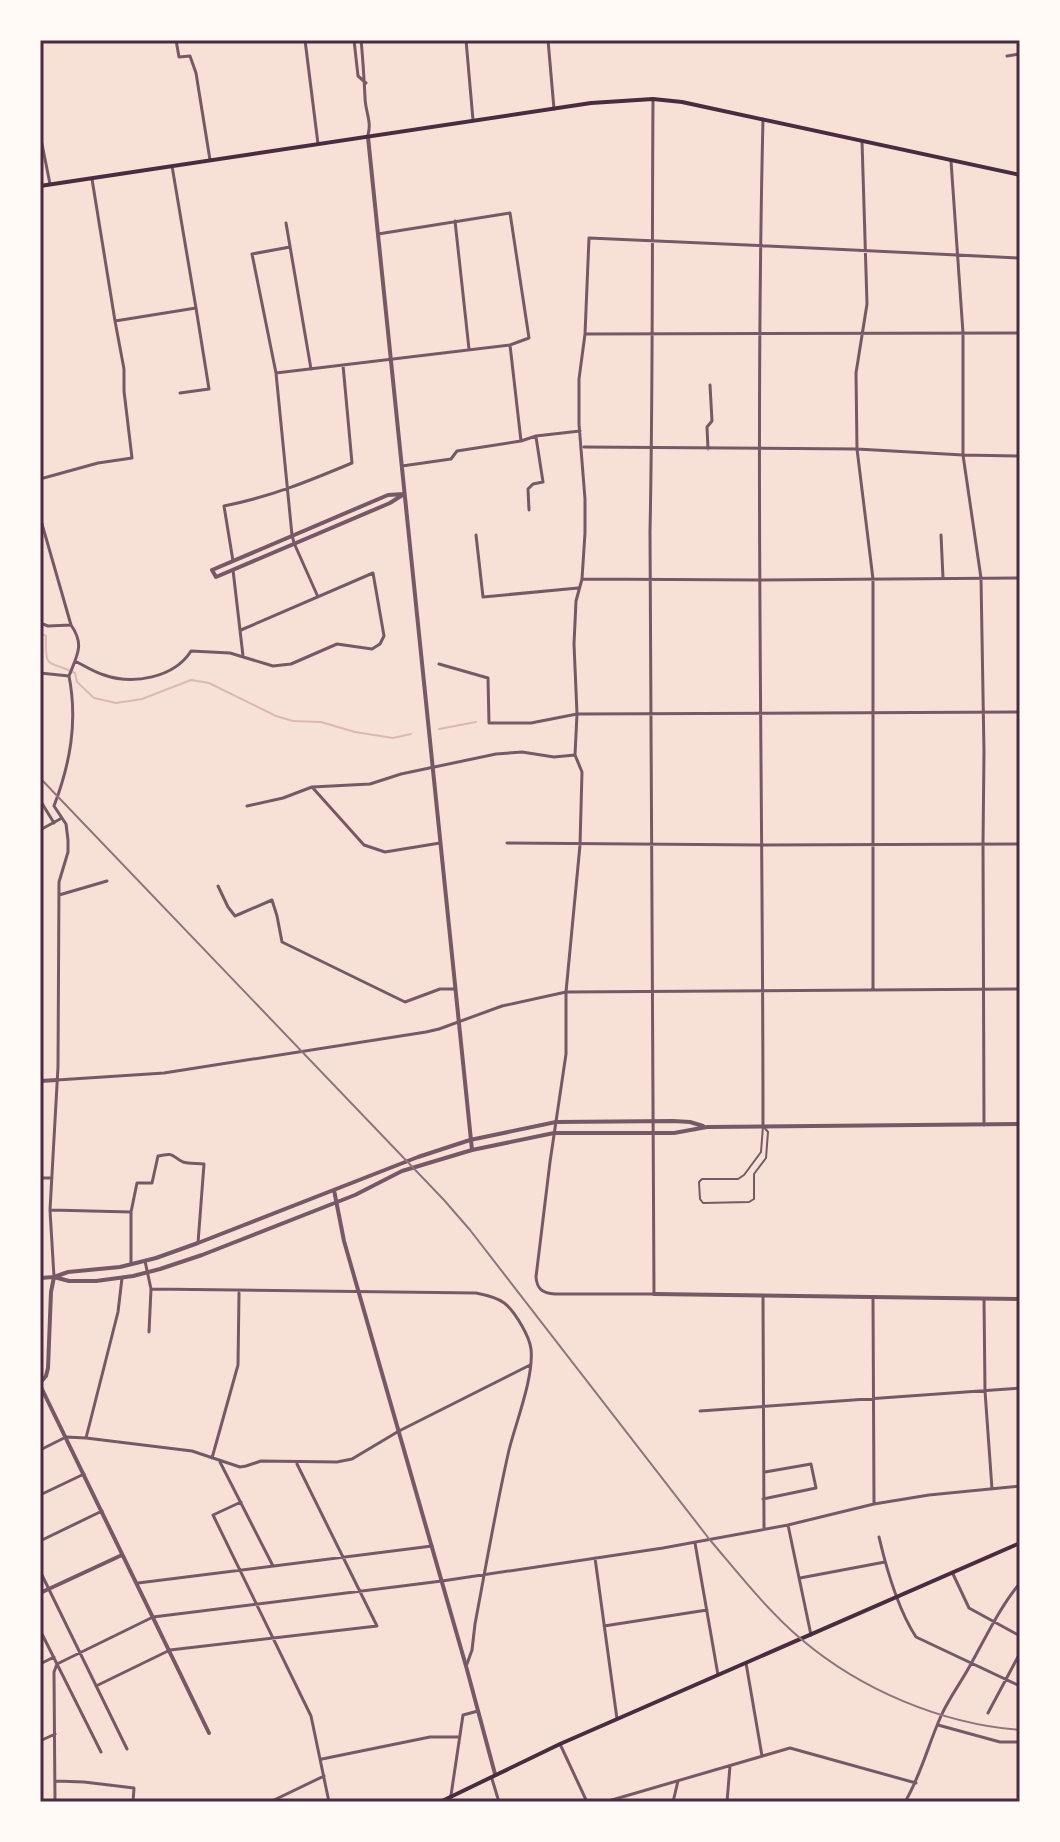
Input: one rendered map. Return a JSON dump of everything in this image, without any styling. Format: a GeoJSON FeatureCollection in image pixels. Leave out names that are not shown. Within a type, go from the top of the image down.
{"type":"FeatureCollection","features":[{"type":"Feature","properties":{"kind":"main road"},"geometry":{"type":"LineString","coordinates":[[40,186],[603,101],[653,99],[682,102],[1020,175]]}},
{"type":"Feature","properties":{"kind":"main road"},"geometry":{"type":"LineString","coordinates":[[440,1802],[560,1744],[1020,1543]]}},
{"type":"Feature","properties":{"kind":"street"},"geometry":{"type":"LineString","coordinates":[[176,40],[179,57],[190,56],[196,73],[210,160]]}},
{"type":"Feature","properties":{"kind":"street"},"geometry":{"type":"LineString","coordinates":[[305,40],[318,144]]}},
{"type":"Feature","properties":{"kind":"street"},"geometry":{"type":"LineString","coordinates":[[354,40],[358,76],[366,83]]}},
{"type":"Feature","properties":{"kind":"street"},"geometry":{"type":"LineString","coordinates":[[361,40],[390,360],[472,1150]]}},
{"type":"Feature","properties":{"kind":"street"},"geometry":{"type":"LineString","coordinates":[[466,40],[473,120]]}},
{"type":"Feature","properties":{"kind":"street"},"geometry":{"type":"LineString","coordinates":[[548,40],[554,109]]}},
{"type":"Feature","properties":{"kind":"street"},"geometry":{"type":"LineString","coordinates":[[1007,56],[1020,54]]}},
{"type":"Feature","properties":{"kind":"street"},"geometry":{"type":"LineString","coordinates":[[653,99],[650,581],[654,1294]]}},
{"type":"Feature","properties":{"kind":"street"},"geometry":{"type":"LineString","coordinates":[[763,119],[759,580],[763,1126]]}},
{"type":"Feature","properties":{"kind":"street"},"geometry":{"type":"LineString","coordinates":[[40,134],[50,184]]}},
{"type":"Feature","properties":{"kind":"street"},"geometry":{"type":"LineString","coordinates":[[862,141],[867,304],[856,373],[857,449],[873,579],[873,990]]}},
{"type":"Feature","properties":{"kind":"street"},"geometry":{"type":"LineString","coordinates":[[951,161],[963,333],[963,455],[981,578],[984,1125]]}},
{"type":"Feature","properties":{"kind":"street"},"geometry":{"type":"LineString","coordinates":[[172,165],[209,389],[180,393]]}},
{"type":"Feature","properties":{"kind":"street"},"geometry":{"type":"LineString","coordinates":[[40,479],[98,463],[132,458],[124,369],[92,177]]}},
{"type":"Feature","properties":{"kind":"street"},"geometry":{"type":"LineString","coordinates":[[276,373],[510,345],[529,338],[510,213],[378,234]]}},
{"type":"Feature","properties":{"kind":"street"},"geometry":{"type":"LineString","coordinates":[[455,221],[469,349]]}},
{"type":"Feature","properties":{"kind":"street"},"geometry":{"type":"LineString","coordinates":[[286,223],[311,369]]}},
{"type":"Feature","properties":{"kind":"street"},"geometry":{"type":"LineString","coordinates":[[1020,258],[589,238],[585,334],[579,379],[585,511],[582,579],[576,601],[574,644],[575,755],[582,772],[580,845],[566,992],[566,1054],[536,1277],[539,1289],[548,1294],[1020,1299]]}},
{"type":"Feature","properties":{"kind":"street"},"geometry":{"type":"LineString","coordinates":[[290,247],[252,254],[276,373],[292,535],[318,597]]}},
{"type":"Feature","properties":{"kind":"street"},"geometry":{"type":"LineString","coordinates":[[115,321],[196,308]]}},
{"type":"Feature","properties":{"kind":"street"},"geometry":{"type":"LineString","coordinates":[[585,334],[1020,333]]}},
{"type":"Feature","properties":{"kind":"street"},"geometry":{"type":"LineString","coordinates":[[510,345],[521,441]]}},
{"type":"Feature","properties":{"kind":"street"},"geometry":{"type":"LineString","coordinates":[[233,561],[224,506],[260,499],[352,463],[343,365]]}},
{"type":"Feature","properties":{"kind":"street"},"geometry":{"type":"LineString","coordinates":[[708,449],[707,427],[712,421],[710,385]]}},
{"type":"Feature","properties":{"kind":"street"},"geometry":{"type":"LineString","coordinates":[[402,467],[451,459],[457,451],[581,431]]}},
{"type":"Feature","properties":{"kind":"street"},"geometry":{"type":"LineString","coordinates":[[529,510],[528,489],[533,484],[543,482],[536,436]]}},
{"type":"Feature","properties":{"kind":"street"},"geometry":{"type":"LineString","coordinates":[[582,447],[857,449],[1020,456]]}},
{"type":"Feature","properties":{"kind":"street"},"geometry":{"type":"LineString","coordinates":[[404,494],[390,503],[216,577],[212,570],[388,495],[404,494]]}},
{"type":"Feature","properties":{"kind":"street"},"geometry":{"type":"LineString","coordinates":[[40,517],[71,625],[79,636],[78,652],[70,676],[73,732],[68,768],[54,806],[68,830],[68,852],[59,882],[57,1080],[50,1210],[54,1277],[48,1368],[40,1384],[43,1399],[66,1437],[209,1733]]}},
{"type":"Feature","properties":{"kind":"street"},"geometry":{"type":"LineString","coordinates":[[476,535],[483,597],[578,588]]}},
{"type":"Feature","properties":{"kind":"street"},"geometry":{"type":"LineString","coordinates":[[941,535],[943,578]]}},
{"type":"Feature","properties":{"kind":"street"},"geometry":{"type":"LineString","coordinates":[[233,570],[243,656]]}},
{"type":"Feature","properties":{"kind":"street"},"geometry":{"type":"LineString","coordinates":[[75,661],[107,677],[129,679],[154,677],[181,664],[191,651],[230,653],[273,666],[291,664],[337,644],[372,649],[380,644],[384,636],[373,573],[241,630]]}},
{"type":"Feature","properties":{"kind":"street"},"geometry":{"type":"LineString","coordinates":[[582,579],[1020,578]]}},
{"type":"Feature","properties":{"kind":"street"},"geometry":{"type":"LineString","coordinates":[[40,623],[48,626],[71,625]]}},
{"type":"Feature","properties":{"kind":"street"},"geometry":{"type":"LineString","coordinates":[[439,664],[488,678],[489,723],[531,723],[577,714],[1020,712]]}},
{"type":"Feature","properties":{"kind":"street"},"geometry":{"type":"LineString","coordinates":[[40,673],[70,676]]}},
{"type":"Feature","properties":{"kind":"street"},"geometry":{"type":"LineString","coordinates":[[247,806],[283,798],[312,787],[370,784],[432,767],[508,753],[554,757],[575,755]]}},
{"type":"Feature","properties":{"kind":"street"},"geometry":{"type":"LineString","coordinates":[[312,787],[364,845],[385,852],[440,843]]}},
{"type":"Feature","properties":{"kind":"street"},"geometry":{"type":"LineString","coordinates":[[40,800],[54,823]]}},
{"type":"Feature","properties":{"kind":"street"},"geometry":{"type":"LineString","coordinates":[[40,830],[62,818]]}},
{"type":"Feature","properties":{"kind":"street"},"geometry":{"type":"LineString","coordinates":[[507,843],[1020,844]]}},
{"type":"Feature","properties":{"kind":"street"},"geometry":{"type":"LineString","coordinates":[[59,895],[107,881]]}},
{"type":"Feature","properties":{"kind":"street"},"geometry":{"type":"LineString","coordinates":[[218,886],[235,916],[272,900],[282,942],[405,1002],[440,989],[455,989]]}},
{"type":"Feature","properties":{"kind":"street"},"geometry":{"type":"LineString","coordinates":[[40,1081],[164,1073],[426,1032],[502,1006],[566,992],[1020,989]]}},
{"type":"Feature","properties":{"kind":"street"},"geometry":{"type":"LineString","coordinates":[[40,1278],[145,1261],[470,1140],[556,1122],[690,1122],[707,1127]]}},
{"type":"Feature","properties":{"kind":"street"},"geometry":{"type":"LineString","coordinates":[[54,1277],[69,1281],[96,1281],[147,1273],[337,1202],[402,1171],[472,1150],[554,1133],[674,1133],[707,1127],[1020,1124]]}},
{"type":"Feature","properties":{"kind":"street"},"geometry":{"type":"LineString","coordinates":[[131,1265],[131,1212],[137,1183],[152,1183],[158,1156],[168,1154],[184,1162],[204,1164],[198,1243]]}},
{"type":"Feature","properties":{"kind":"street"},"geometry":{"type":"LineString","coordinates":[[40,1178],[52,1178]]}},
{"type":"Feature","properties":{"kind":"street"},"geometry":{"type":"LineString","coordinates":[[334,1190],[344,1241],[466,1666],[499,1802]]}},
{"type":"Feature","properties":{"kind":"street"},"geometry":{"type":"LineString","coordinates":[[50,1210],[131,1212]]}},
{"type":"Feature","properties":{"kind":"street"},"geometry":{"type":"LineString","coordinates":[[145,1261],[151,1289],[149,1332]]}},
{"type":"Feature","properties":{"kind":"street"},"geometry":{"type":"LineString","coordinates":[[86,1438],[118,1312],[122,1278]]}},
{"type":"Feature","properties":{"kind":"street"},"geometry":{"type":"LineString","coordinates":[[151,1289],[476,1293],[494,1297],[514,1312],[528,1338],[530,1365],[510,1449],[472,1650],[466,1666]]}},
{"type":"Feature","properties":{"kind":"street"},"geometry":{"type":"LineString","coordinates":[[212,1458],[238,1365],[239,1291]]}},
{"type":"Feature","properties":{"kind":"street"},"geometry":{"type":"LineString","coordinates":[[763,1296],[764,1529]]}},
{"type":"Feature","properties":{"kind":"street"},"geometry":{"type":"LineString","coordinates":[[873,1297],[874,1504]]}},
{"type":"Feature","properties":{"kind":"street"},"geometry":{"type":"LineString","coordinates":[[984,1299],[985,1391],[992,1489]]}},
{"type":"Feature","properties":{"kind":"street"},"geometry":{"type":"LineString","coordinates":[[40,1450],[66,1437],[180,1449],[240,1467],[261,1461],[337,1462],[352,1459],[399,1431],[530,1365]]}},
{"type":"Feature","properties":{"kind":"street"},"geometry":{"type":"LineString","coordinates":[[700,1411],[1020,1388]]}},
{"type":"Feature","properties":{"kind":"street"},"geometry":{"type":"LineString","coordinates":[[219,1460],[273,1566]]}},
{"type":"Feature","properties":{"kind":"street"},"geometry":{"type":"LineString","coordinates":[[96,1686],[170,1650],[377,1626],[296,1462]]}},
{"type":"Feature","properties":{"kind":"street"},"geometry":{"type":"LineString","coordinates":[[763,1472],[811,1464],[816,1488],[763,1499]]}},
{"type":"Feature","properties":{"kind":"street"},"geometry":{"type":"LineString","coordinates":[[40,1495],[84,1474]]}},
{"type":"Feature","properties":{"kind":"street"},"geometry":{"type":"LineString","coordinates":[[55,1802],[54,1672],[57,1664],[153,1617],[442,1581],[695,1543],[874,1504],[1020,1486]]}},
{"type":"Feature","properties":{"kind":"street"},"geometry":{"type":"LineString","coordinates":[[241,1502],[213,1515],[311,1716],[329,1802]]}},
{"type":"Feature","properties":{"kind":"street"},"geometry":{"type":"LineString","coordinates":[[40,1541],[102,1511]]}},
{"type":"Feature","properties":{"kind":"street"},"geometry":{"type":"LineString","coordinates":[[788,1525],[811,1635]]}},
{"type":"Feature","properties":{"kind":"street"},"geometry":{"type":"LineString","coordinates":[[879,1537],[885,1562],[916,1637],[1020,1686]]}},
{"type":"Feature","properties":{"kind":"street"},"geometry":{"type":"LineString","coordinates":[[695,1543],[718,1675]]}},
{"type":"Feature","properties":{"kind":"street"},"geometry":{"type":"LineString","coordinates":[[136,1583],[432,1546]]}},
{"type":"Feature","properties":{"kind":"street"},"geometry":{"type":"LineString","coordinates":[[40,1593],[122,1555]]}},
{"type":"Feature","properties":{"kind":"street"},"geometry":{"type":"LineString","coordinates":[[595,1558],[617,1719]]}},
{"type":"Feature","properties":{"kind":"street"},"geometry":{"type":"LineString","coordinates":[[800,1578],[885,1562]]}},
{"type":"Feature","properties":{"kind":"street"},"geometry":{"type":"LineString","coordinates":[[40,1571],[127,1749]]}},
{"type":"Feature","properties":{"kind":"street"},"geometry":{"type":"LineString","coordinates":[[953,1572],[969,1608],[1020,1636]]}},
{"type":"Feature","properties":{"kind":"street"},"geometry":{"type":"LineString","coordinates":[[905,1802],[916,1783],[942,1714],[993,1622],[1020,1583]]}},
{"type":"Feature","properties":{"kind":"street"},"geometry":{"type":"LineString","coordinates":[[604,1626],[707,1610]]}},
{"type":"Feature","properties":{"kind":"street"},"geometry":{"type":"LineString","coordinates":[[40,1630],[101,1752]]}},
{"type":"Feature","properties":{"kind":"street"},"geometry":{"type":"LineString","coordinates":[[988,1713],[1020,1653]]}},
{"type":"Feature","properties":{"kind":"street"},"geometry":{"type":"LineString","coordinates":[[40,1664],[54,1657]]}},
{"type":"Feature","properties":{"kind":"street"},"geometry":{"type":"LineString","coordinates":[[746,1663],[762,1756]]}},
{"type":"Feature","properties":{"kind":"street"},"geometry":{"type":"LineString","coordinates":[[450,1799],[463,1715],[478,1711]]}},
{"type":"Feature","properties":{"kind":"street"},"geometry":{"type":"LineString","coordinates":[[938,1725],[1000,1742],[1020,1742]]}},
{"type":"Feature","properties":{"kind":"street"},"geometry":{"type":"LineString","coordinates":[[40,1741],[55,1734]]}},
{"type":"Feature","properties":{"kind":"street"},"geometry":{"type":"LineString","coordinates":[[320,1760],[430,1737],[459,1737]]}},
{"type":"Feature","properties":{"kind":"street"},"geometry":{"type":"LineString","coordinates":[[560,1744],[587,1802]]}},
{"type":"Feature","properties":{"kind":"street"},"geometry":{"type":"LineString","coordinates":[[605,1802],[790,1748],[916,1783]]}},
{"type":"Feature","properties":{"kind":"street"},"geometry":{"type":"LineString","coordinates":[[727,1802],[730,1766]]}},
{"type":"Feature","properties":{"kind":"street"},"geometry":{"type":"LineString","coordinates":[[270,1802],[324,1776]]}},
{"type":"Feature","properties":{"kind":"street"},"geometry":{"type":"LineString","coordinates":[[55,1781],[134,1788],[133,1802]]}},
{"type":"Feature","properties":{"kind":"street"},"geometry":{"type":"LineString","coordinates":[[673,1802],[678,1781]]}},
{"type":"Feature","properties":{"kind":"lane"},"geometry":{"type":"LineString","coordinates":[[763,1126],[768,1132],[768,1153],[754,1174],[754,1199],[749,1202],[703,1203],[699,1182],[702,1179],[738,1179],[744,1175],[761,1152],[763,1126]]}},
{"type":"Feature","properties":{"kind":"waterway"},"geometry":{"type":"LineString","coordinates":[[40,633],[46,636],[46,655],[50,663],[75,673],[77,682],[94,698],[116,703],[142,699],[191,680],[209,683],[276,716],[293,721],[321,722],[393,738],[411,734]]}},
{"type":"Feature","properties":{"kind":"waterway"},"geometry":{"type":"LineString","coordinates":[[439,729],[476,722]]}},
{"type":"Feature","properties":{"kind":"railway"},"geometry":{"type":"LineString","coordinates":[[40,778],[444,1200],[710,1540],[789,1628],[824,1657],[876,1689],[932,1712],[1020,1730]]}}]}
